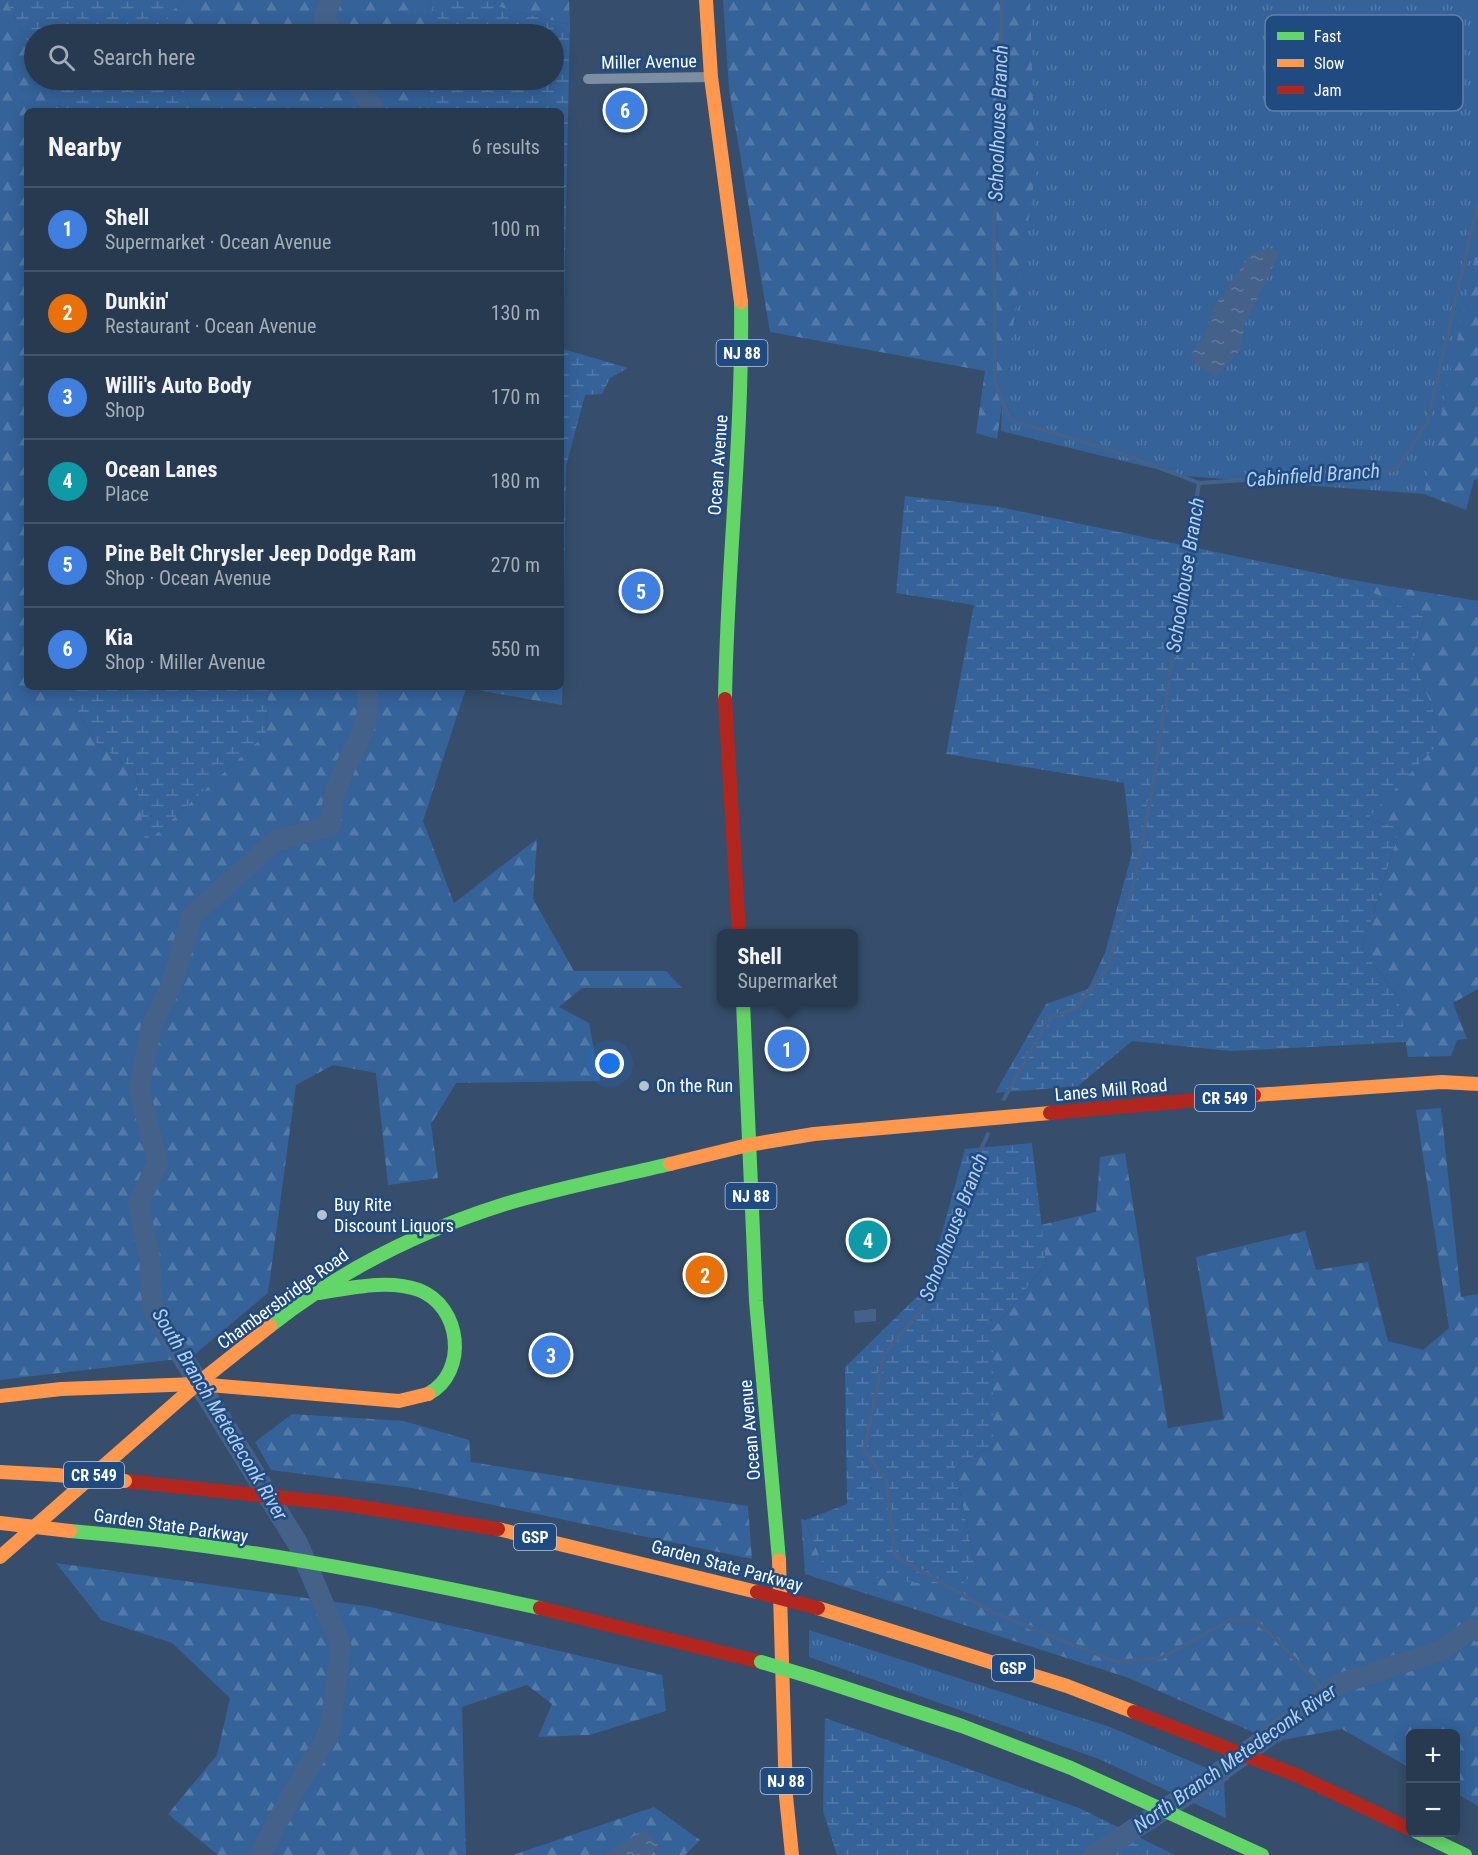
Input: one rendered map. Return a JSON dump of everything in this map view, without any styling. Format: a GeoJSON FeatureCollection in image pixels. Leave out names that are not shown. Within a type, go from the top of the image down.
{"type":"FeatureCollection","features":[{"type":"Feature","properties":{"kind":"main road","name":"Ocean Avenue"},"geometry":{"type":"LineString","coordinates":[[706,0],[711,77],[741,301],[742,378],[726,634],[725,708],[739,929]]}},
{"type":"Feature","properties":{"kind":"main road","name":"Ocean Avenue"},"geometry":{"type":"LineString","coordinates":[[743,1007],[756,1301],[779,1563],[786,1796],[792,1855]]}},
{"type":"Feature","properties":{"kind":"main road","name":"Lanes Mill Road"},"geometry":{"type":"LineString","coordinates":[[748,1145],[814,1134],[963,1119],[1346,1088],[1442,1082],[1478,1084]]}},
{"type":"Feature","properties":{"kind":"main road","name":"Chambersbridge Road"},"geometry":{"type":"LineString","coordinates":[[0,1557],[189,1386],[337,1278],[389,1249],[488,1209],[748,1145]]}},
{"type":"Feature","properties":{"kind":"main road"},"geometry":{"type":"LineString","coordinates":[[0,1396],[61,1389],[233,1386],[399,1401],[423,1397],[437,1389],[449,1373],[455,1356],[454,1329],[438,1300],[422,1291],[404,1286],[365,1287],[319,1293]]}},
{"type":"Feature","properties":{"kind":"main road","name":"Garden State Parkway"},"geometry":{"type":"LineString","coordinates":[[0,1472],[125,1481],[309,1500],[473,1524],[578,1546],[818,1608],[1067,1686],[1296,1775],[1406,1827]]}},
{"type":"Feature","properties":{"kind":"main road","name":"Garden State Parkway"},"geometry":{"type":"LineString","coordinates":[[0,1523],[116,1534],[354,1570],[548,1609],[761,1662],[962,1726],[1071,1768],[1262,1855]]}},
{"type":"Feature","properties":{"kind":"main road"},"geometry":{"type":"LineString","coordinates":[[1426,1837],[1465,1855]]}},
{"type":"Feature","properties":{"kind":"street","name":"Miller Avenue"},"geometry":{"type":"LineString","coordinates":[[588,80],[711,77]]}},
{"type":"Feature","properties":{"kind":"green space"},"geometry":{"type":"Polygon","coordinates":[[[0,0],[6,0],[24,35],[24,90],[53,90],[60,102],[59,108],[24,108],[24,690],[68,690],[93,740],[135,771],[146,843],[266,734],[268,690],[465,690],[423,821],[454,903],[537,839],[533,899],[574,971],[666,971],[682,988],[582,988],[559,1007],[589,1023],[600,1081],[456,1083],[431,1124],[438,1178],[388,1185],[376,1073],[333,1065],[296,1085],[268,1293],[182,1365],[178,1359],[0,1380],[0,0]]]}},
{"type":"Feature","properties":{"kind":"green space"},"geometry":{"type":"Polygon","coordinates":[[[6,0],[184,0],[168,15],[168,24],[24,24],[24,35],[6,0]]]}},
{"type":"Feature","properties":{"kind":"green space"},"geometry":{"type":"Polygon","coordinates":[[[184,0],[429,0],[440,24],[167,24],[167,15],[184,0]]]}},
{"type":"Feature","properties":{"kind":"green space"},"geometry":{"type":"Polygon","coordinates":[[[429,0],[494,0],[495,6],[570,25],[564,303],[564,108],[427,108],[430,90],[564,90],[564,24],[440,24],[429,0]]]}},
{"type":"Feature","properties":{"kind":"green space"},"geometry":{"type":"Polygon","coordinates":[[[494,0],[569,0],[570,25],[495,6],[494,0]]]}},
{"type":"Feature","properties":{"kind":"green space"},"geometry":{"type":"Polygon","coordinates":[[[723,0],[1030,0],[1035,174],[997,439],[976,433],[985,371],[770,332],[729,89],[723,0]]]}},
{"type":"Feature","properties":{"kind":"green space"},"geometry":{"type":"Polygon","coordinates":[[[1020,0],[1478,0],[1478,256],[1445,410],[1424,494],[1185,476],[1001,431],[1020,0]]]}},
{"type":"Feature","properties":{"kind":"green space"},"geometry":{"type":"Polygon","coordinates":[[[53,90],[183,90],[192,108],[59,108],[60,102],[53,90]]]}},
{"type":"Feature","properties":{"kind":"green space"},"geometry":{"type":"Polygon","coordinates":[[[183,90],[430,90],[427,108],[192,108],[183,90]]]}},
{"type":"Feature","properties":{"kind":"green space"},"geometry":{"type":"Polygon","coordinates":[[[1478,243],[1478,479],[1474,480],[1466,510],[1424,494],[1478,243]]]}},
{"type":"Feature","properties":{"kind":"green space"},"geometry":{"type":"Polygon","coordinates":[[[564,349],[628,368],[610,378],[602,394],[585,395],[566,466],[564,466],[564,349]]]}},
{"type":"Feature","properties":{"kind":"green space"},"geometry":{"type":"Polygon","coordinates":[[[564,466],[566,466],[564,586],[564,466]]]}},
{"type":"Feature","properties":{"kind":"green space"},"geometry":{"type":"Polygon","coordinates":[[[905,496],[999,507],[1341,578],[1424,617],[1412,656],[1437,721],[1436,746],[1367,819],[1400,828],[1362,949],[1398,997],[1406,1042],[1231,1051],[1132,1041],[1078,1086],[995,1093],[1046,1004],[1088,989],[1105,953],[1132,853],[1124,783],[946,754],[974,605],[896,593],[905,496]]]}},
{"type":"Feature","properties":{"kind":"green space"},"geometry":{"type":"Polygon","coordinates":[[[1341,578],[1478,601],[1478,989],[1453,1003],[1467,1039],[1457,1040],[1451,1056],[1408,1057],[1398,997],[1362,949],[1400,828],[1367,819],[1437,721],[1412,656],[1424,617],[1341,578]]]}},
{"type":"Feature","properties":{"kind":"green space"},"geometry":{"type":"Polygon","coordinates":[[[68,690],[268,690],[266,734],[145,844],[135,771],[93,740],[68,690]]]}},
{"type":"Feature","properties":{"kind":"green space"},"geometry":{"type":"Polygon","coordinates":[[[477,690],[562,690],[562,705],[477,690]]]}},
{"type":"Feature","properties":{"kind":"green space"},"geometry":{"type":"Polygon","coordinates":[[[1441,1108],[1461,1297],[1478,1294],[1478,1806],[1460,1795],[1460,1729],[1406,1729],[1406,1766],[1342,1729],[1283,1740],[1278,1743],[1129,1678],[805,1574],[801,1519],[805,1520],[826,1572],[976,1570],[955,1467],[993,1445],[993,1329],[1046,1264],[1041,1225],[1096,1212],[1100,1157],[1125,1153],[1168,1428],[1224,1419],[1196,1257],[1305,1231],[1316,1270],[1368,1262],[1388,1341],[1423,1350],[1449,1328],[1416,1110],[1441,1108]]]}},
{"type":"Feature","properties":{"kind":"green space"},"geometry":{"type":"Polygon","coordinates":[[[1032,1143],[1046,1264],[993,1329],[993,1445],[955,1467],[976,1570],[959,1588],[826,1572],[805,1520],[847,1504],[845,1367],[927,1287],[965,1149],[1032,1143]]]}},
{"type":"Feature","properties":{"kind":"green space"},"geometry":{"type":"Polygon","coordinates":[[[292,1414],[404,1421],[469,1440],[471,1462],[748,1506],[752,1559],[412,1488],[271,1470],[255,1442],[292,1414]]]}},
{"type":"Feature","properties":{"kind":"green space"},"geometry":{"type":"Polygon","coordinates":[[[56,1563],[371,1607],[662,1675],[666,1711],[590,1735],[538,1737],[552,1704],[527,1685],[462,1707],[466,1855],[218,1855],[168,1814],[217,1755],[230,1698],[172,1643],[101,1620],[56,1563]]]}},
{"type":"Feature","properties":{"kind":"green space"},"geometry":{"type":"Polygon","coordinates":[[[809,1630],[1110,1727],[1230,1778],[1224,1783],[1226,1818],[1099,1759],[809,1657],[809,1630]]]}},
{"type":"Feature","properties":{"kind":"green space"},"geometry":{"type":"Polygon","coordinates":[[[825,1718],[1079,1808],[1175,1855],[837,1855],[823,1811],[825,1718]]]}},
{"type":"Feature","properties":{"kind":"green space"},"geometry":{"type":"Polygon","coordinates":[[[654,1807],[700,1840],[685,1855],[650,1855],[660,1847],[645,1830],[604,1855],[513,1855],[654,1807]]]}},
{"type":"Feature","properties":{"kind":"water"},"geometry":{"type":"Polygon","coordinates":[[[1269,247],[1280,252],[1245,323],[1241,349],[1215,378],[1189,358],[1206,331],[1214,307],[1251,254],[1269,247]]]}},
{"type":"Feature","properties":{"kind":"water"},"geometry":{"type":"Polygon","coordinates":[[[876,1309],[876,1321],[855,1323],[854,1311],[876,1309]]]}},
{"type":"Feature","properties":{"kind":"water"},"geometry":{"type":"Polygon","coordinates":[[[645,1829],[660,1847],[650,1855],[604,1855],[645,1829]]]}},
{"type":"Feature","properties":{"kind":"waterway","name":"South Branch Metedeconk River"},"geometry":{"type":"LineString","coordinates":[[327,24],[324,18],[331,0]]}},
{"type":"Feature","properties":{"kind":"waterway","name":"Schoolhouse Branch"},"geometry":{"type":"LineString","coordinates":[[1002,0],[994,234],[995,383],[1010,420],[1120,453],[1199,483],[1154,778],[1134,883],[1106,970],[1076,1008],[1049,1018],[1004,1099]]}},
{"type":"Feature","properties":{"kind":"waterway","name":"South Branch Metedeconk River"},"geometry":{"type":"LineString","coordinates":[[361,90],[373,108]]}},
{"type":"Feature","properties":{"kind":"waterway","name":"Cabinfield Branch"},"geometry":{"type":"LineString","coordinates":[[1199,483],[1396,470],[1427,423],[1478,203]]}},
{"type":"Feature","properties":{"kind":"waterway","name":"South Branch Metedeconk River"},"geometry":{"type":"LineString","coordinates":[[260,1855],[291,1796],[330,1732],[341,1645],[298,1544],[153,1309],[149,1254],[138,1204],[158,1163],[139,1089],[151,1027],[171,986],[192,916],[275,841],[330,826],[335,793],[367,716],[366,690]]}},
{"type":"Feature","properties":{"kind":"waterway","name":"Schoolhouse Branch"},"geometry":{"type":"LineString","coordinates":[[988,1134],[976,1160],[927,1303],[884,1354],[864,1451],[886,1479],[895,1556],[994,1613],[1117,1662],[1161,1658],[1230,1620],[1254,1620],[1277,1640],[1326,1693]]}},
{"type":"Feature","properties":{"kind":"waterway","name":"North Branch Metedeconk River"},"geometry":{"type":"LineString","coordinates":[[1094,1855],[1202,1785],[1339,1684],[1442,1650],[1472,1629],[1478,1631]]}},
{"type":"Feature","properties":{"kind":"traffic: fast"},"geometry":{"type":"LineString","coordinates":[[725,699],[740,401],[741,302]]}},
{"type":"Feature","properties":{"kind":"traffic: fast"},"geometry":{"type":"LineString","coordinates":[[743,1007],[756,1301],[779,1560]]}},
{"type":"Feature","properties":{"kind":"traffic: fast"},"geometry":{"type":"LineString","coordinates":[[270,1326],[353,1270],[442,1227],[525,1198],[670,1164]]}},
{"type":"Feature","properties":{"kind":"traffic: fast"},"geometry":{"type":"LineString","coordinates":[[319,1293],[357,1287],[395,1285],[419,1290],[433,1298],[444,1310],[455,1340],[450,1371],[441,1384],[428,1394]]}},
{"type":"Feature","properties":{"kind":"traffic: fast"},"geometry":{"type":"LineString","coordinates":[[70,1531],[247,1552],[423,1583],[540,1608]]}},
{"type":"Feature","properties":{"kind":"traffic: fast"},"geometry":{"type":"LineString","coordinates":[[761,1662],[811,1677]]}},
{"type":"Feature","properties":{"kind":"traffic: fast"},"geometry":{"type":"LineString","coordinates":[[811,1677],[962,1726],[1071,1768],[1262,1855]]}},
{"type":"Feature","properties":{"kind":"traffic: fast"},"geometry":{"type":"LineString","coordinates":[[1427,1837],[1465,1855]]}},
{"type":"Feature","properties":{"kind":"traffic: slow"},"geometry":{"type":"LineString","coordinates":[[706,0],[711,77],[741,302]]}},
{"type":"Feature","properties":{"kind":"traffic: slow"},"geometry":{"type":"LineString","coordinates":[[1254,1095],[1442,1082],[1478,1084]]}},
{"type":"Feature","properties":{"kind":"traffic: slow"},"geometry":{"type":"LineString","coordinates":[[670,1164],[748,1145],[814,1134],[1050,1113]]}},
{"type":"Feature","properties":{"kind":"traffic: slow"},"geometry":{"type":"LineString","coordinates":[[0,1557],[197,1384],[270,1326]]}},
{"type":"Feature","properties":{"kind":"traffic: slow"},"geometry":{"type":"LineString","coordinates":[[197,1384],[399,1401],[428,1394]]}},
{"type":"Feature","properties":{"kind":"traffic: slow"},"geometry":{"type":"LineString","coordinates":[[0,1396],[61,1389],[197,1384]]}},
{"type":"Feature","properties":{"kind":"traffic: slow"},"geometry":{"type":"LineString","coordinates":[[0,1472],[56,1475]]}},
{"type":"Feature","properties":{"kind":"traffic: slow"},"geometry":{"type":"LineString","coordinates":[[56,1475],[125,1481]]}},
{"type":"Feature","properties":{"kind":"traffic: slow"},"geometry":{"type":"LineString","coordinates":[[0,1523],[70,1531]]}},
{"type":"Feature","properties":{"kind":"traffic: slow"},"geometry":{"type":"LineString","coordinates":[[498,1529],[757,1592]]}},
{"type":"Feature","properties":{"kind":"traffic: slow"},"geometry":{"type":"LineString","coordinates":[[779,1560],[786,1796],[792,1855]]}},
{"type":"Feature","properties":{"kind":"traffic: slow"},"geometry":{"type":"LineString","coordinates":[[818,1608],[1067,1686],[1134,1712]]}},
{"type":"Feature","properties":{"kind":"traffic: jam"},"geometry":{"type":"LineString","coordinates":[[725,699],[739,929]]}},
{"type":"Feature","properties":{"kind":"traffic: jam"},"geometry":{"type":"LineString","coordinates":[[1050,1113],[1254,1095]]}},
{"type":"Feature","properties":{"kind":"traffic: jam"},"geometry":{"type":"LineString","coordinates":[[125,1481],[343,1504],[498,1529]]}},
{"type":"Feature","properties":{"kind":"traffic: jam"},"geometry":{"type":"LineString","coordinates":[[757,1592],[818,1608]]}},
{"type":"Feature","properties":{"kind":"traffic: jam"},"geometry":{"type":"LineString","coordinates":[[540,1608],[761,1662]]}},
{"type":"Feature","properties":{"kind":"traffic: jam"},"geometry":{"type":"LineString","coordinates":[[1134,1712],[1296,1775],[1406,1827]]}},
{"type":"Feature","properties":{"kind":"place","name":"Kia"},"geometry":{"type":"Point","coordinates":[625,110]}},
{"type":"Feature","properties":{"kind":"place","name":"Pine Belt Chrysler Jeep Dodge Ram"},"geometry":{"type":"Point","coordinates":[641,591]}},
{"type":"Feature","properties":{"kind":"place","name":"Shell"},"geometry":{"type":"Point","coordinates":[787,1049]}},
{"type":"Feature","properties":{"kind":"place","name":"On the Run"},"geometry":{"type":"Point","coordinates":[644,1086]}},
{"type":"Feature","properties":{"kind":"place","name":"Buy Rite Discount Liquors"},"geometry":{"type":"Point","coordinates":[322,1215]}},
{"type":"Feature","properties":{"kind":"place","name":"Ocean Lanes"},"geometry":{"type":"Point","coordinates":[868,1240]}},
{"type":"Feature","properties":{"kind":"place","name":"Dunkin'"},"geometry":{"type":"Point","coordinates":[705,1275]}},
{"type":"Feature","properties":{"kind":"place","name":"Willi's Auto Body"},"geometry":{"type":"Point","coordinates":[551,1355]}}]}
